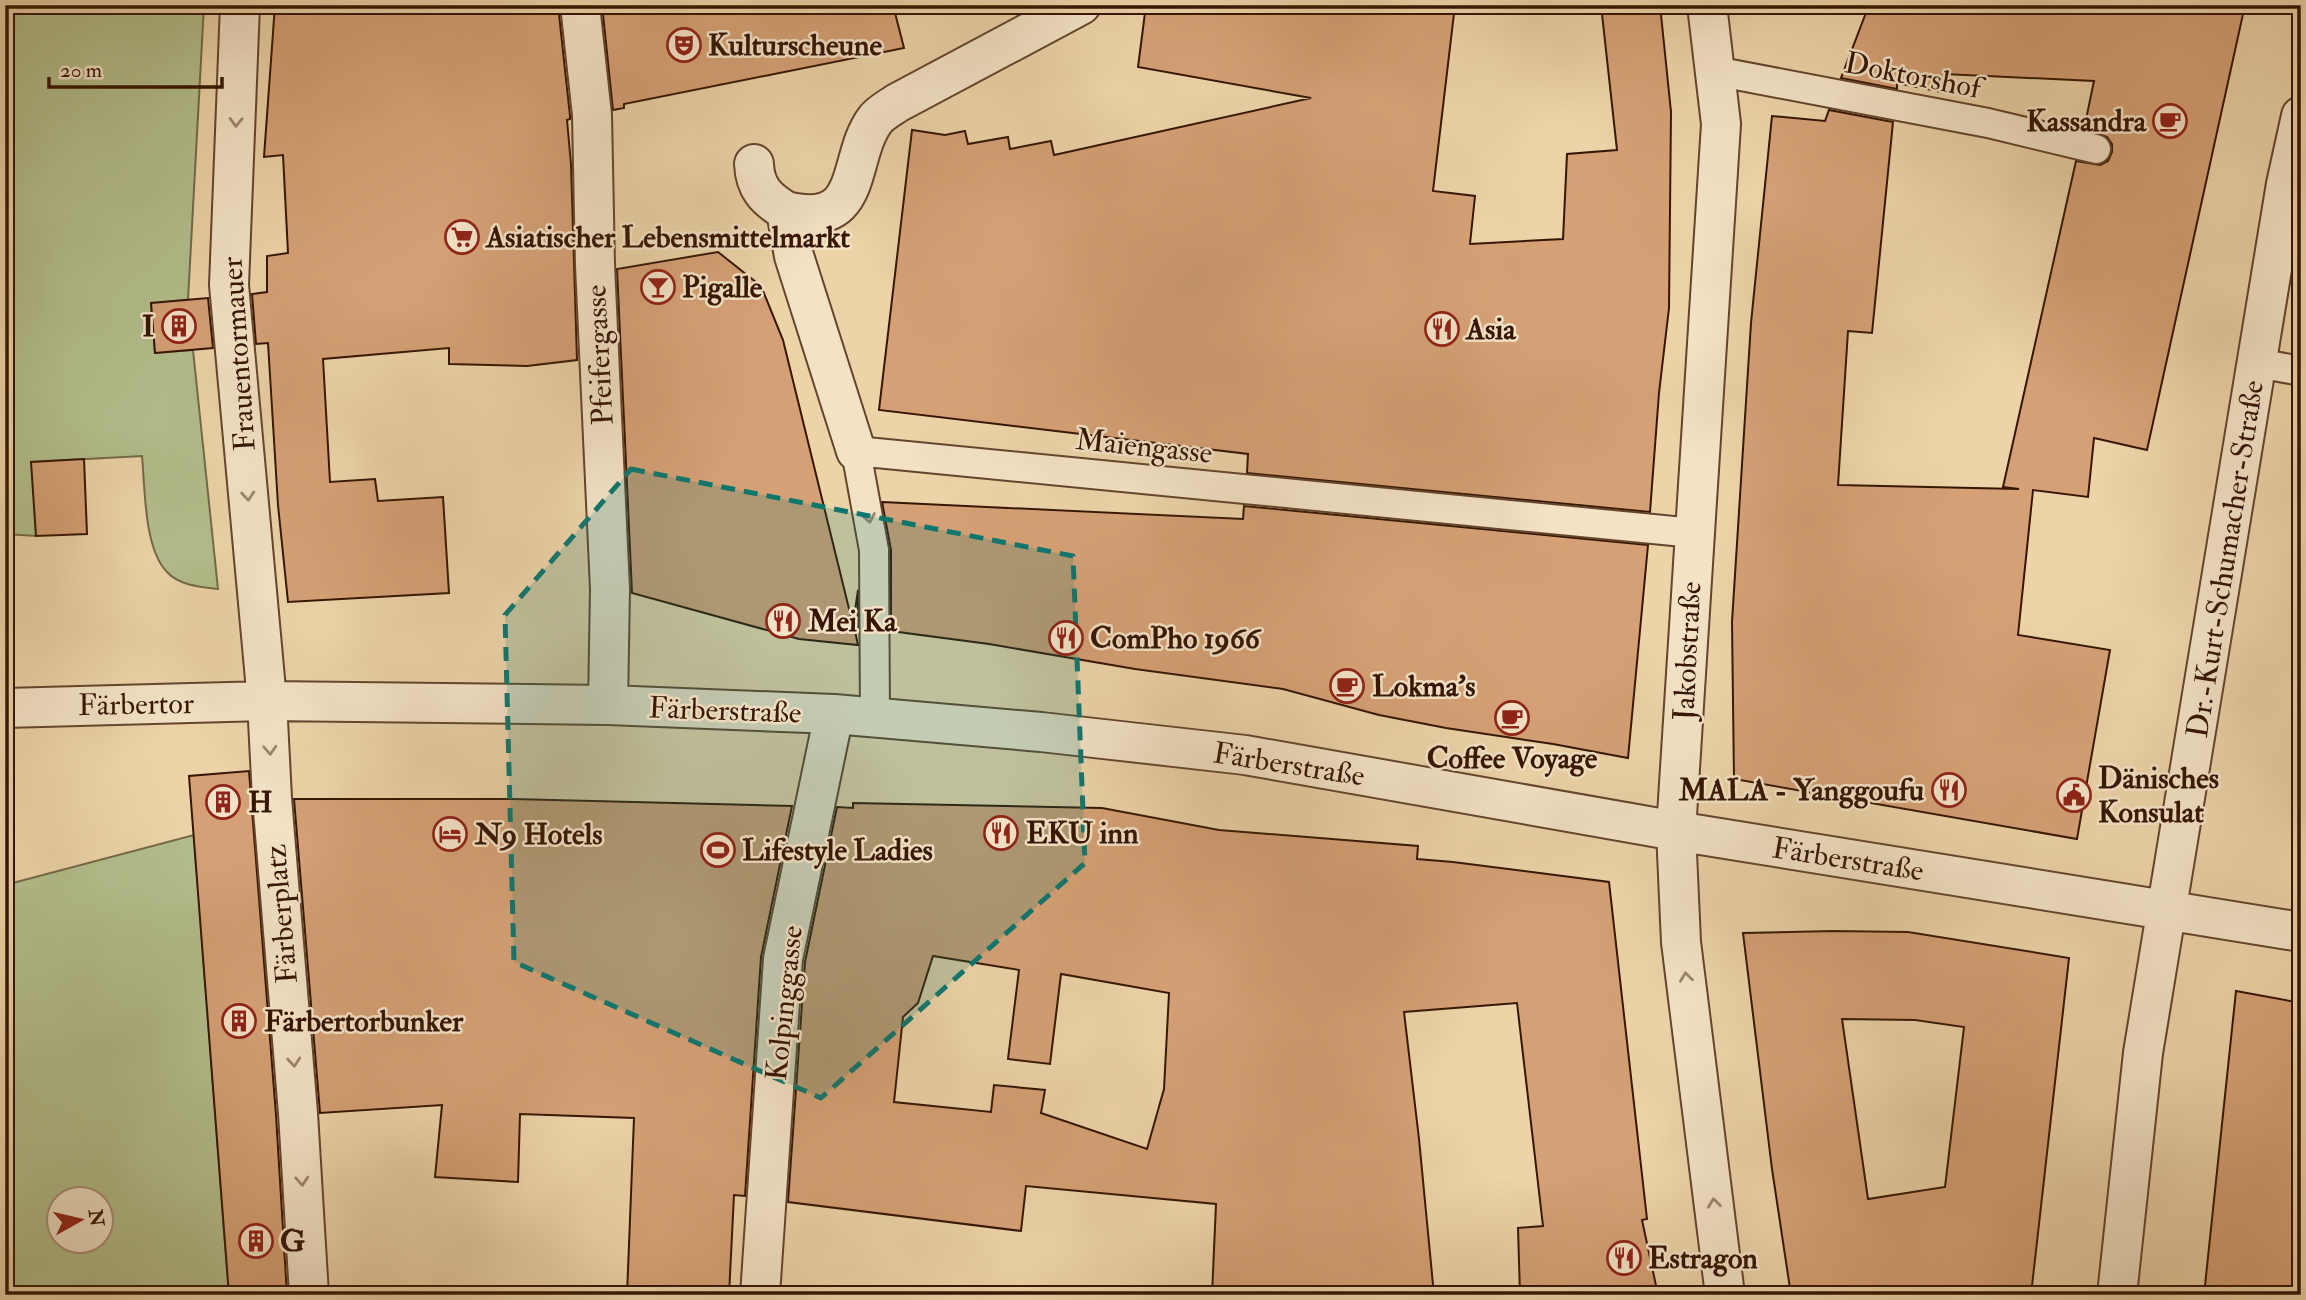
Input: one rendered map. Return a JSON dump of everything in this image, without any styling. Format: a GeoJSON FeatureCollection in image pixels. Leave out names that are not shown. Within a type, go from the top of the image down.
{"type":"FeatureCollection","features":[{"type":"Feature","properties":{"kind":"street","name":"Frauentormauer"},"geometry":{"type":"LineString","coordinates":[[240,5],[229,285],[267,701]]}},
{"type":"Feature","properties":{"kind":"street","name":"Pfeifergasse"},"geometry":{"type":"LineString","coordinates":[[580,5],[592,115],[595,265],[610,589],[608,705]]}},
{"type":"Feature","properties":{"kind":"street"},"geometry":{"type":"LineString","coordinates":[[754,164],[758,187],[764,195],[786,211],[817,214],[838,204],[856,176],[876,119],[897,103],[1081,5]]}},
{"type":"Feature","properties":{"kind":"street","name":"Jakobstraße"},"geometry":{"type":"LineString","coordinates":[[1707,5],[1721,124],[1676,831],[1681,942],[1725,1295]]}},
{"type":"Feature","properties":{"kind":"street","name":"Dr.-Kurt-Schumacher-Straße"},"geometry":{"type":"LineString","coordinates":[[2117,1295],[2143,1053],[2286,184],[2301,116]]}},
{"type":"Feature","properties":{"kind":"street"},"geometry":{"type":"LineString","coordinates":[[786,211],[794,256],[856,451]]}},
{"type":"Feature","properties":{"kind":"street","name":"Färberstraße"},"geometry":{"type":"LineString","coordinates":[[267,701],[608,705],[834,714],[1041,732],[1245,755],[1676,831],[2301,932]]}},
{"type":"Feature","properties":{"kind":"street","name":"Färbertor"},"geometry":{"type":"LineString","coordinates":[[5,708],[267,701]]}},
{"type":"Feature","properties":{"kind":"street","name":"Färberplatz"},"geometry":{"type":"LineString","coordinates":[[267,701],[309,1295]]}},
{"type":"Feature","properties":{"kind":"street","name":"Kolpinggasse"},"geometry":{"type":"LineString","coordinates":[[760,1295],[783,959],[834,714]]}},
{"type":"Feature","properties":{"kind":"lane","name":"Doktorshof"},"geometry":{"type":"LineString","coordinates":[[1715,71],[1988,123],[2096,149]]}},
{"type":"Feature","properties":{"kind":"lane"},"geometry":{"type":"LineString","coordinates":[[2258,363],[2301,371]]}},
{"type":"Feature","properties":{"kind":"lane","name":"Maiengasse"},"geometry":{"type":"LineString","coordinates":[[856,451],[1694,533]]}},
{"type":"Feature","properties":{"kind":"lane"},"geometry":{"type":"LineString","coordinates":[[856,451],[874,550],[875,719]]}},
{"type":"Feature","properties":{"kind":"highlighted area"},"geometry":{"type":"Polygon","coordinates":[[[631,469],[1073,556],[1085,863],[821,1098],[514,962],[505,615],[631,469]]]}},
{"type":"Feature","properties":{"kind":"green space"},"geometry":{"type":"Polygon","coordinates":[[[5,5],[204,5],[188,300],[151,304],[155,353],[193,350],[218,589],[178,580],[159,562],[147,517],[142,456],[32,462],[36,536],[5,534],[5,5]]]}},
{"type":"Feature","properties":{"kind":"green space"},"geometry":{"type":"Polygon","coordinates":[[[194,835],[229,1295],[5,1295],[5,885],[194,835]]]}},
{"type":"Feature","properties":{"kind":"building"},"geometry":{"type":"Polygon","coordinates":[[[275,5],[558,5],[570,116],[567,120],[571,164],[577,360],[527,366],[449,364],[449,348],[323,359],[330,482],[375,479],[378,501],[443,497],[449,593],[288,602],[278,505],[268,343],[256,344],[252,294],[267,292],[267,256],[288,253],[283,155],[264,157],[275,5]]]}},
{"type":"Feature","properties":{"kind":"building"},"geometry":{"type":"Polygon","coordinates":[[[602,5],[893,5],[904,48],[624,104],[624,108],[613,110],[602,5]]]}},
{"type":"Feature","properties":{"kind":"building"},"geometry":{"type":"Polygon","coordinates":[[[1146,5],[1455,5],[1433,191],[1475,196],[1470,244],[1563,239],[1567,154],[1617,150],[1601,5],[1660,5],[1671,112],[1669,308],[1650,512],[1247,473],[1248,454],[879,410],[912,130],[945,135],[965,131],[968,144],[1008,137],[1010,149],[1051,141],[1054,155],[1311,98],[1138,67],[1146,5]]]}},
{"type":"Feature","properties":{"kind":"building"},"geometry":{"type":"Polygon","coordinates":[[[1869,5],[2245,5],[2147,450],[2094,438],[2088,497],[2033,490],[2018,635],[2110,650],[2077,839],[1734,779],[1732,622],[1751,323],[1772,116],[1825,121],[1829,110],[1893,122],[1872,333],[1848,331],[1838,485],[2019,489],[2003,487],[2076,161],[2100,165],[2108,161],[2112,152],[2112,144],[2107,137],[2084,129],[2094,81],[1944,74],[1942,92],[1897,83],[1897,89],[1841,78],[1869,5]]]}},
{"type":"Feature","properties":{"kind":"building"},"geometry":{"type":"Polygon","coordinates":[[[718,252],[761,286],[783,340],[853,625],[858,590],[858,627],[854,626],[858,645],[799,639],[632,593],[617,269],[718,252]]]}},
{"type":"Feature","properties":{"kind":"building","name":"I"},"geometry":{"type":"Polygon","coordinates":[[[208,298],[213,348],[155,353],[151,303],[208,298]]]}},
{"type":"Feature","properties":{"kind":"building"},"geometry":{"type":"Polygon","coordinates":[[[84,459],[87,534],[36,536],[31,462],[84,459]]]}},
{"type":"Feature","properties":{"kind":"building"},"geometry":{"type":"Polygon","coordinates":[[[882,502],[1243,519],[1244,506],[1648,545],[1628,758],[1379,715],[1283,689],[891,631],[891,550],[882,502]]]}},
{"type":"Feature","properties":{"kind":"building","name":"Färbertorbunker"},"geometry":{"type":"Polygon","coordinates":[[[249,771],[287,1295],[229,1295],[189,776],[249,771]]]}},
{"type":"Feature","properties":{"kind":"building"},"geometry":{"type":"Polygon","coordinates":[[[294,799],[513,799],[792,806],[761,957],[745,1196],[734,1195],[729,1295],[627,1295],[634,1118],[520,1114],[518,1182],[435,1177],[442,1105],[320,1113],[294,799]]]}},
{"type":"Feature","properties":{"kind":"building"},"geometry":{"type":"Polygon","coordinates":[[[853,803],[1102,808],[1219,830],[1418,846],[1417,859],[1609,882],[1647,1219],[1642,1220],[1658,1295],[1520,1295],[1518,1228],[1543,1226],[1517,1003],[1404,1012],[1434,1295],[1212,1295],[1216,1204],[1026,1186],[1021,1231],[788,1202],[805,962],[837,807],[853,808],[853,803]],[[933,956],[918,1003],[903,1017],[894,1102],[991,1112],[994,1085],[1045,1090],[1041,1113],[1147,1149],[1164,1089],[1169,993],[1061,974],[1050,1064],[1008,1059],[1019,970],[933,956]]]}},
{"type":"Feature","properties":{"kind":"building"},"geometry":{"type":"Polygon","coordinates":[[[1908,932],[2069,958],[2031,1295],[1791,1295],[1772,1169],[1743,933],[1908,932]],[[1842,1019],[1868,1199],[1945,1187],[1964,1027],[1915,1020],[1842,1019]]]}},
{"type":"Feature","properties":{"kind":"building"},"geometry":{"type":"Polygon","coordinates":[[[2236,991],[2301,1003],[2301,1295],[2204,1295],[2236,991]]]}},
{"type":"Feature","properties":{"kind":"place","name":"Kulturscheune"},"geometry":{"type":"Point","coordinates":[684,45]}},
{"type":"Feature","properties":{"kind":"place","name":"Kassandra"},"geometry":{"type":"Point","coordinates":[2170,121]}},
{"type":"Feature","properties":{"kind":"place","name":"Asiatischer Lebensmittelmarkt"},"geometry":{"type":"Point","coordinates":[462,237]}},
{"type":"Feature","properties":{"kind":"place","name":"Pigalle"},"geometry":{"type":"Point","coordinates":[658,287]}},
{"type":"Feature","properties":{"kind":"place","name":"I"},"geometry":{"type":"Point","coordinates":[179,326]}},
{"type":"Feature","properties":{"kind":"place","name":"Asia"},"geometry":{"type":"Point","coordinates":[1442,329]}},
{"type":"Feature","properties":{"kind":"place","name":"Mei Ka"},"geometry":{"type":"Point","coordinates":[783,621]}},
{"type":"Feature","properties":{"kind":"place","name":"ComPho 1966"},"geometry":{"type":"Point","coordinates":[1066,638]}},
{"type":"Feature","properties":{"kind":"place","name":"Lokma's"},"geometry":{"type":"Point","coordinates":[1347,686]}},
{"type":"Feature","properties":{"kind":"place","name":"Coffee Voyage"},"geometry":{"type":"Point","coordinates":[1512,718]}},
{"type":"Feature","properties":{"kind":"place","name":"MALA - Yanggoufu"},"geometry":{"type":"Point","coordinates":[1949,790]}},
{"type":"Feature","properties":{"kind":"place","name":"Dänisches Konsulat"},"geometry":{"type":"Point","coordinates":[2074,795]}},
{"type":"Feature","properties":{"kind":"place","name":"H"},"geometry":{"type":"Point","coordinates":[223,802]}},
{"type":"Feature","properties":{"kind":"place","name":"EKU inn"},"geometry":{"type":"Point","coordinates":[1001,833]}},
{"type":"Feature","properties":{"kind":"place","name":"N9 Hotels"},"geometry":{"type":"Point","coordinates":[450,834]}},
{"type":"Feature","properties":{"kind":"place","name":"Lifestyle Ladies"},"geometry":{"type":"Point","coordinates":[718,850]}},
{"type":"Feature","properties":{"kind":"place","name":"Färbertorbunker"},"geometry":{"type":"Point","coordinates":[239,1021]}},
{"type":"Feature","properties":{"kind":"place","name":"G"},"geometry":{"type":"Point","coordinates":[256,1241]}},
{"type":"Feature","properties":{"kind":"place","name":"Estragon"},"geometry":{"type":"Point","coordinates":[1624,1258]}}]}
